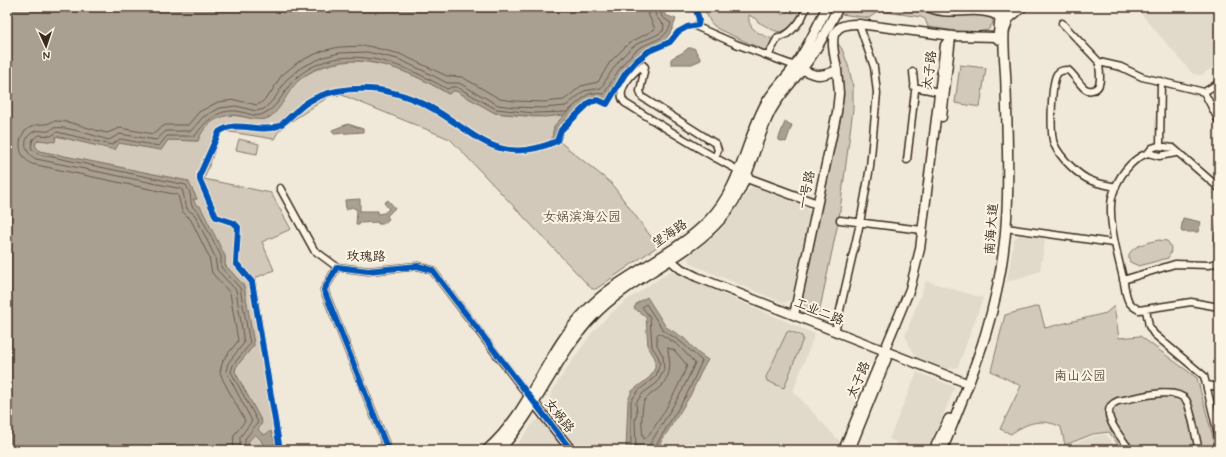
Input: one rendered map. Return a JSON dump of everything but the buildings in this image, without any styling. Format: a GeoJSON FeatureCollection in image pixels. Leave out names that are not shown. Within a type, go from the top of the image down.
{"type":"FeatureCollection","features":[{"type":"Feature","properties":{"kind":"main road","name":"望海路"},"geometry":{"type":"LineString","coordinates":[[798,68],[827,7]]}},
{"type":"Feature","properties":{"kind":"main road"},"geometry":{"type":"LineString","coordinates":[[1002,13],[1013,14],[1022,7]]}},
{"type":"Feature","properties":{"kind":"main road","name":"望海路"},"geometry":{"type":"LineString","coordinates":[[488,450],[532,400],[572,341],[603,300],[667,257],[709,220],[725,200],[743,175],[764,107],[777,87],[798,68],[816,48],[836,12]]}},
{"type":"Feature","properties":{"kind":"main road","name":"南海大道"},"geometry":{"type":"LineString","coordinates":[[934,450],[967,384],[985,323],[1000,249],[1003,190],[1000,40],[1002,13]]}},
{"type":"Feature","properties":{"kind":"main road","name":"南海大道"},"geometry":{"type":"LineString","coordinates":[[942,450],[994,307],[1002,269],[1006,228],[1006,112],[1000,40]]}},
{"type":"Feature","properties":{"kind":"main road","name":"望海路"},"geometry":{"type":"LineString","coordinates":[[499,450],[516,431],[532,400]]}},
{"type":"Feature","properties":{"kind":"street"},"geometry":{"type":"LineString","coordinates":[[768,56],[778,37],[789,34],[804,13],[806,7]]}},
{"type":"Feature","properties":{"kind":"street"},"geometry":{"type":"LineString","coordinates":[[926,7],[942,12],[983,9],[1002,13]]}},
{"type":"Feature","properties":{"kind":"street"},"geometry":{"type":"LineString","coordinates":[[1062,22],[1099,62],[1121,67],[1142,77],[1204,92],[1219,83]]}},
{"type":"Feature","properties":{"kind":"street","name":"一号路"},"geometry":{"type":"LineString","coordinates":[[794,315],[839,101],[840,86],[833,44],[839,27],[844,24],[859,24],[954,38],[1000,40]]}},
{"type":"Feature","properties":{"kind":"street"},"geometry":{"type":"LineString","coordinates":[[835,332],[860,223],[870,167],[877,85],[874,67],[859,24]]}},
{"type":"Feature","properties":{"kind":"street"},"geometry":{"type":"LineString","coordinates":[[695,26],[814,75],[822,76],[837,70]]}},
{"type":"Feature","properties":{"kind":"street"},"geometry":{"type":"LineString","coordinates":[[935,35],[942,39],[947,47],[954,38]]}},
{"type":"Feature","properties":{"kind":"street","name":"太子路"},"geometry":{"type":"LineString","coordinates":[[850,450],[913,281],[922,230],[939,92],[947,47]]}},
{"type":"Feature","properties":{"kind":"street","name":"太子路"},"geometry":{"type":"LineString","coordinates":[[843,450],[916,288],[923,263],[947,47]]}},
{"type":"Feature","properties":{"kind":"street"},"geometry":{"type":"LineString","coordinates":[[1099,62],[1100,81],[1099,86],[1095,90],[1086,90],[1068,70],[1057,74],[1054,85],[1052,139],[1058,151],[1083,176],[1090,180],[1116,187]]}},
{"type":"Feature","properties":{"kind":"street"},"geometry":{"type":"LineString","coordinates":[[715,158],[718,150],[716,144],[642,97],[640,91],[644,67],[643,65],[637,69],[630,76],[622,91],[623,100],[715,158],[743,175],[817,204]]}},
{"type":"Feature","properties":{"kind":"street"},"geometry":{"type":"LineString","coordinates":[[907,160],[914,87],[913,72]]}},
{"type":"Feature","properties":{"kind":"street"},"geometry":{"type":"LineString","coordinates":[[1160,146],[1161,81]]}},
{"type":"Feature","properties":{"kind":"street"},"geometry":{"type":"LineString","coordinates":[[914,87],[939,92]]}},
{"type":"Feature","properties":{"kind":"street"},"geometry":{"type":"LineString","coordinates":[[1211,88],[1219,87]]}},
{"type":"Feature","properties":{"kind":"street"},"geometry":{"type":"LineString","coordinates":[[1204,92],[1219,121]]}},
{"type":"Feature","properties":{"kind":"street"},"geometry":{"type":"LineString","coordinates":[[1219,188],[1176,153],[1173,148],[1160,146],[1152,148],[1148,153],[1138,158],[1128,166],[1116,187],[1111,204],[1114,243],[1130,303],[1139,310],[1185,302],[1219,307]]}},
{"type":"Feature","properties":{"kind":"street"},"geometry":{"type":"LineString","coordinates":[[1148,153],[1159,156],[1176,153]]}},
{"type":"Feature","properties":{"kind":"street"},"geometry":{"type":"LineString","coordinates":[[280,188],[314,250],[337,267]]}},
{"type":"Feature","properties":{"kind":"street"},"geometry":{"type":"LineString","coordinates":[[840,220],[922,230]]}},
{"type":"Feature","properties":{"kind":"street"},"geometry":{"type":"LineString","coordinates":[[1006,228],[1114,243]]}},
{"type":"Feature","properties":{"kind":"street","name":"工业二路"},"geometry":{"type":"LineString","coordinates":[[667,257],[689,274],[967,384]]}},
{"type":"Feature","properties":{"kind":"street"},"geometry":{"type":"LineString","coordinates":[[1123,280],[1175,264],[1209,265],[1219,262]]}},
{"type":"Feature","properties":{"kind":"street","name":"玫瑰路"},"geometry":{"type":"LineString","coordinates":[[388,450],[324,290],[337,267],[368,271],[422,266],[432,270],[532,400]]}},
{"type":"Feature","properties":{"kind":"street"},"geometry":{"type":"LineString","coordinates":[[1146,310],[1151,330],[1204,376],[1219,439]]}},
{"type":"Feature","properties":{"kind":"street"},"geometry":{"type":"LineString","coordinates":[[1207,385],[1219,387]]}},
{"type":"Feature","properties":{"kind":"street"},"geometry":{"type":"LineString","coordinates":[[1130,450],[1110,418],[1110,408],[1113,403],[1170,392],[1180,394],[1187,400],[1199,450]]}},
{"type":"Feature","properties":{"kind":"street","name":"女娲路"},"geometry":{"type":"LineString","coordinates":[[532,400],[571,450]]}},
{"type":"Feature","properties":{"kind":"shaded area"},"geometry":{"type":"Polygon","coordinates":[[[1135,7],[1219,7],[1219,63],[1202,75],[1193,74],[1135,7]]]}},
{"type":"Feature","properties":{"kind":"shaded area"},"geometry":{"type":"Polygon","coordinates":[[[753,186],[807,207],[810,213],[791,300],[784,303],[693,265],[687,258],[716,234],[730,218],[753,186]]]}},
{"type":"Feature","properties":{"kind":"shaded area"},"geometry":{"type":"Polygon","coordinates":[[[1019,235],[1045,239],[1040,271],[1007,282],[1014,240],[1019,235]]]}},
{"type":"Feature","properties":{"kind":"shaded area"},"geometry":{"type":"Polygon","coordinates":[[[670,271],[815,334],[793,391],[843,445],[841,450],[513,450],[534,422],[541,419],[546,411],[549,398],[558,381],[591,334],[610,314],[627,300],[670,271]]]}},
{"type":"Feature","properties":{"kind":"shaded area"},"geometry":{"type":"Polygon","coordinates":[[[926,281],[983,298],[958,367],[948,369],[916,357],[905,336],[926,281]]]}},
{"type":"Feature","properties":{"kind":"shaded area"},"geometry":{"type":"Polygon","coordinates":[[[917,372],[955,387],[928,450],[893,450],[897,443],[889,439],[917,372]]]}},
{"type":"Feature","properties":{"kind":"shaded area"},"geometry":{"type":"Polygon","coordinates":[[[1106,434],[1117,450],[1058,450],[1094,436],[1106,434]]]}},
{"type":"Feature","properties":{"kind":"green space"},"geometry":{"type":"Polygon","coordinates":[[[703,7],[777,7],[782,15],[790,10],[792,13],[803,7],[793,23],[784,31],[780,32],[758,22],[749,15],[752,28],[772,39],[768,49],[764,50],[718,29],[711,23],[703,7]]]}},
{"type":"Feature","properties":{"kind":"green space"},"geometry":{"type":"Polygon","coordinates":[[[831,7],[981,7],[980,9],[992,18],[993,23],[988,30],[971,33],[928,27],[925,19],[921,17],[879,11],[869,18],[841,14],[831,7]]]}},
{"type":"Feature","properties":{"kind":"green space"},"geometry":{"type":"Polygon","coordinates":[[[836,41],[842,49],[849,68],[853,87],[853,109],[839,218],[819,313],[815,317],[801,312],[799,309],[844,96],[836,41]]]}},
{"type":"Feature","properties":{"kind":"green space","name":"女娲滨海公园"},"geometry":{"type":"Polygon","coordinates":[[[353,61],[378,64],[402,71],[425,81],[448,94],[456,91],[495,113],[534,117],[564,115],[554,126],[552,139],[555,138],[611,183],[658,246],[596,289],[592,289],[450,139],[342,95],[330,96],[287,124],[278,132],[274,139],[224,131],[221,134],[204,179],[271,193],[291,229],[262,242],[274,270],[255,278],[283,450],[250,450],[248,441],[262,423],[235,372],[236,367],[254,345],[244,286],[225,265],[225,256],[196,206],[193,199],[197,199],[188,181],[39,151],[36,149],[35,144],[38,140],[54,141],[56,136],[94,145],[119,143],[161,150],[168,140],[198,141],[206,127],[215,119],[225,116],[236,116],[264,119],[271,116],[294,85],[309,73],[325,66],[353,61]]]}},
{"type":"Feature","properties":{"kind":"green space"},"geometry":{"type":"Polygon","coordinates":[[[960,65],[986,68],[980,107],[955,103],[960,65]]]}},
{"type":"Feature","properties":{"kind":"green space"},"geometry":{"type":"Polygon","coordinates":[[[239,139],[259,144],[257,154],[236,150],[239,139]]]}},
{"type":"Feature","properties":{"kind":"green space"},"geometry":{"type":"Polygon","coordinates":[[[1217,219],[1219,220],[1219,246],[1214,246],[1217,219]]]}},
{"type":"Feature","properties":{"kind":"green space"},"geometry":{"type":"Polygon","coordinates":[[[1159,240],[1167,241],[1171,247],[1168,258],[1139,266],[1130,262],[1129,257],[1133,249],[1159,240]]]}},
{"type":"Feature","properties":{"kind":"green space","name":"南山公园"},"geometry":{"type":"Polygon","coordinates":[[[1039,306],[1045,328],[1106,313],[1114,306],[1119,338],[1140,336],[1197,378],[1215,445],[1219,450],[1122,450],[1109,432],[1093,434],[1065,445],[1061,427],[1054,424],[1041,422],[1029,424],[1011,434],[1000,429],[1021,386],[991,371],[1005,315],[1039,306]]]}},
{"type":"Feature","properties":{"kind":"green space"},"geometry":{"type":"Polygon","coordinates":[[[790,331],[802,336],[803,339],[784,388],[767,381],[766,377],[787,332],[790,331]]]}},
{"type":"Feature","properties":{"kind":"water"},"geometry":{"type":"Polygon","coordinates":[[[7,7],[662,7],[665,15],[676,19],[668,36],[664,40],[645,50],[628,65],[605,99],[597,97],[589,99],[557,127],[555,138],[552,140],[554,126],[573,108],[564,115],[545,117],[495,113],[456,91],[449,94],[432,84],[394,68],[375,63],[355,61],[336,62],[317,69],[299,80],[291,89],[278,110],[270,117],[252,119],[234,115],[221,117],[209,124],[198,141],[168,140],[161,150],[119,143],[115,150],[56,136],[55,142],[38,140],[35,145],[39,151],[188,181],[197,199],[193,199],[196,205],[200,206],[225,256],[225,265],[244,286],[254,345],[236,367],[235,372],[262,422],[258,430],[264,435],[271,431],[277,450],[265,450],[261,440],[255,434],[248,442],[250,450],[7,450],[7,7]]]}},
{"type":"Feature","properties":{"kind":"water"},"geometry":{"type":"Polygon","coordinates":[[[688,48],[694,48],[701,60],[692,64],[671,64],[671,59],[688,48]]]}},
{"type":"Feature","properties":{"kind":"water"},"geometry":{"type":"Polygon","coordinates":[[[785,122],[792,125],[786,142],[778,140],[785,122]]]}},
{"type":"Feature","properties":{"kind":"water"},"geometry":{"type":"Polygon","coordinates":[[[348,124],[363,129],[363,132],[334,134],[332,130],[348,124]]]}},
{"type":"Feature","properties":{"kind":"water"},"geometry":{"type":"Polygon","coordinates":[[[360,199],[360,211],[378,211],[378,214],[384,213],[389,209],[384,203],[388,200],[395,208],[387,216],[389,219],[383,224],[378,224],[378,222],[360,223],[359,225],[356,225],[357,210],[352,207],[346,210],[345,200],[360,199]]]}},
{"type":"Feature","properties":{"kind":"water"},"geometry":{"type":"Polygon","coordinates":[[[1183,218],[1201,222],[1198,232],[1182,232],[1183,218]]]}},
{"type":"Feature","properties":{"kind":"water"},"geometry":{"type":"Polygon","coordinates":[[[647,297],[666,327],[684,338],[698,353],[708,360],[690,396],[656,450],[626,450],[628,400],[632,391],[650,377],[655,368],[655,358],[648,347],[646,317],[634,308],[637,303],[647,297]]]}},
{"type":"Feature","properties":{"kind":"cycle path"},"geometry":{"type":"LineString","coordinates":[[280,450],[252,282],[236,263],[238,227],[234,223],[216,217],[200,180],[200,174],[219,132],[226,128],[240,126],[271,128],[284,123],[307,102],[321,95],[349,89],[372,89],[406,96],[428,106],[474,136],[502,149],[518,151],[536,148],[557,141],[561,130],[590,102],[598,100],[607,104],[625,74],[636,61],[649,51],[670,42],[678,32],[687,27],[698,25],[699,19],[695,7]]}},
{"type":"Feature","properties":{"kind":"cycle path"},"geometry":{"type":"LineString","coordinates":[[388,450],[324,290],[337,267],[368,271],[418,266],[432,270],[571,450]]}}]}
